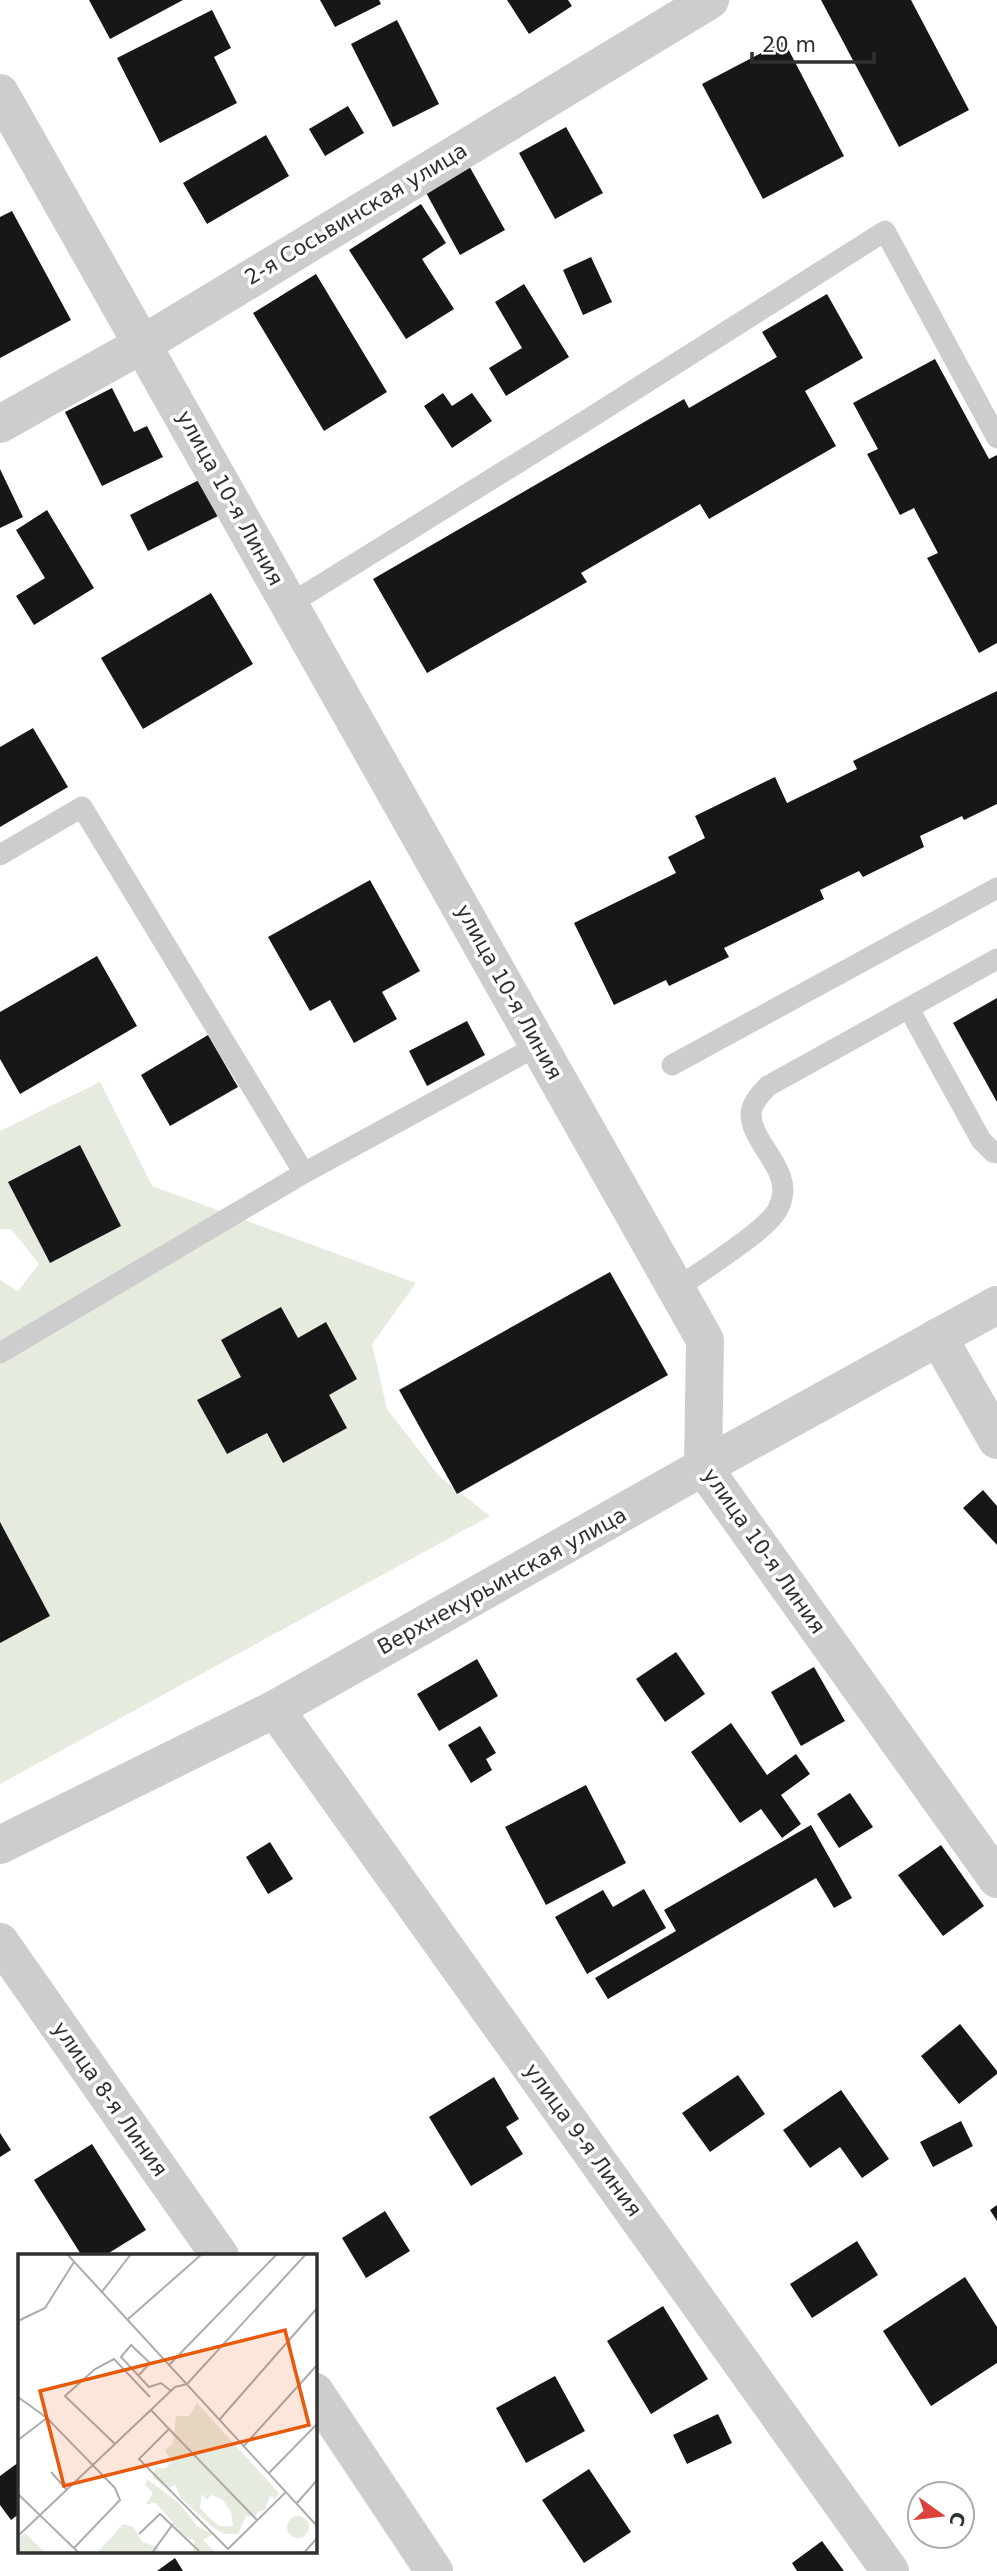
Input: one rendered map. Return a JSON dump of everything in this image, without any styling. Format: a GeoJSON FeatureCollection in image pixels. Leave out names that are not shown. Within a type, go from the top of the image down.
{"type":"FeatureCollection","features":[{"type":"Feature","properties":{"kind":"street","name":"2-я Сосьвинская улица"},"geometry":{"type":"LineString","coordinates":[[0,424],[143,344],[710,0]]}},
{"type":"Feature","properties":{"kind":"street","name":"улица 10-я Линия"},"geometry":{"type":"LineString","coordinates":[[0,93],[705,1340],[703,1467],[997,1879]]}},
{"type":"Feature","properties":{"kind":"street","name":"Верхнекурьинская улица"},"geometry":{"type":"LineString","coordinates":[[0,1845],[275,1709],[703,1467],[997,1305]]}},
{"type":"Feature","properties":{"kind":"street"},"geometry":{"type":"LineString","coordinates":[[938,1337],[997,1440]]}},
{"type":"Feature","properties":{"kind":"street","name":"улица 9-я Линия"},"geometry":{"type":"LineString","coordinates":[[275,1709],[890,2571]]}},
{"type":"Feature","properties":{"kind":"street","name":"улица 8-я Линия"},"geometry":{"type":"LineString","coordinates":[[0,1942],[219,2254]]}},
{"type":"Feature","properties":{"kind":"street"},"geometry":{"type":"LineString","coordinates":[[317,2395],[434,2571]]}},
{"type":"Feature","properties":{"kind":"lane"},"geometry":{"type":"LineString","coordinates":[[290,604],[885,231],[997,438]]}},
{"type":"Feature","properties":{"kind":"lane"},"geometry":{"type":"LineString","coordinates":[[0,855],[82,807],[304,1173]]}},
{"type":"Feature","properties":{"kind":"lane"},"geometry":{"type":"LineString","coordinates":[[672,1065],[997,888]]}},
{"type":"Feature","properties":{"kind":"lane"},"geometry":{"type":"LineString","coordinates":[[676,1289],[766,1224],[778,1210],[783,1195],[780,1174],[755,1128],[751,1113],[757,1097],[780,1079],[997,959]]}},
{"type":"Feature","properties":{"kind":"lane"},"geometry":{"type":"LineString","coordinates":[[909,1009],[981,1140],[997,1153]]}},
{"type":"Feature","properties":{"kind":"lane"},"geometry":{"type":"LineString","coordinates":[[0,1353],[304,1173],[539,1045]]}},
{"type":"Feature","properties":{"kind":"shaded area"},"geometry":{"type":"Polygon","coordinates":[[[100,1082],[152,1186],[416,1283],[372,1344],[387,1409],[439,1476],[490,1516],[0,1784],[0,1280],[18,1291],[39,1264],[11,1229],[0,1229],[0,1131],[100,1082]]]}},
{"type":"Feature","properties":{"kind":"building"},"geometry":{"type":"Polygon","coordinates":[[[89,0],[183,0],[110,39],[89,0]]]}},
{"type":"Feature","properties":{"kind":"building"},"geometry":{"type":"Polygon","coordinates":[[[320,0],[379,0],[381,4],[335,27],[320,0]]]}},
{"type":"Feature","properties":{"kind":"building"},"geometry":{"type":"Polygon","coordinates":[[[507,0],[568,0],[572,6],[529,34],[507,0]]]}},
{"type":"Feature","properties":{"kind":"building"},"geometry":{"type":"Polygon","coordinates":[[[821,0],[911,0],[969,110],[899,147],[821,0]]]}},
{"type":"Feature","properties":{"kind":"building"},"geometry":{"type":"Polygon","coordinates":[[[212,10],[231,48],[214,57],[237,103],[160,143],[117,58],[212,10]]]}},
{"type":"Feature","properties":{"kind":"building"},"geometry":{"type":"Polygon","coordinates":[[[397,20],[439,104],[393,127],[351,44],[397,20]]]}},
{"type":"Feature","properties":{"kind":"building"},"geometry":{"type":"Polygon","coordinates":[[[784,41],[844,156],[763,199],[702,84],[784,41]]]}},
{"type":"Feature","properties":{"kind":"building"},"geometry":{"type":"Polygon","coordinates":[[[348,106],[364,133],[325,156],[309,129],[348,106]]]}},
{"type":"Feature","properties":{"kind":"building"},"geometry":{"type":"Polygon","coordinates":[[[566,127],[603,193],[555,219],[519,153],[566,127]]]}},
{"type":"Feature","properties":{"kind":"building"},"geometry":{"type":"Polygon","coordinates":[[[266,135],[289,176],[207,224],[183,183],[266,135]]]}},
{"type":"Feature","properties":{"kind":"building"},"geometry":{"type":"Polygon","coordinates":[[[468,164],[505,230],[460,255],[424,189],[468,164]]]}},
{"type":"Feature","properties":{"kind":"building"},"geometry":{"type":"Polygon","coordinates":[[[421,204],[446,243],[422,259],[454,309],[406,339],[349,250],[421,204]]]}},
{"type":"Feature","properties":{"kind":"building"},"geometry":{"type":"Polygon","coordinates":[[[12,211],[71,320],[0,358],[0,217],[12,211]]]}},
{"type":"Feature","properties":{"kind":"building"},"geometry":{"type":"Polygon","coordinates":[[[591,257],[612,302],[583,315],[563,270],[591,257]]]}},
{"type":"Feature","properties":{"kind":"building"},"geometry":{"type":"Polygon","coordinates":[[[316,274],[387,392],[324,431],[253,313],[316,274]]]}},
{"type":"Feature","properties":{"kind":"building"},"geometry":{"type":"Polygon","coordinates":[[[524,284],[569,357],[506,396],[489,368],[522,348],[495,302],[524,284]]]}},
{"type":"Feature","properties":{"kind":"building"},"geometry":{"type":"Polygon","coordinates":[[[827,294],[863,358],[805,391],[836,446],[709,519],[700,504],[581,573],[587,582],[427,673],[373,579],[684,399],[689,408],[777,357],[762,332],[827,294]]]}},
{"type":"Feature","properties":{"kind":"building"},"geometry":{"type":"Polygon","coordinates":[[[935,359],[989,459],[997,455],[997,643],[979,653],[927,558],[938,553],[914,508],[900,515],[867,454],[878,449],[853,403],[935,359]]]}},
{"type":"Feature","properties":{"kind":"building"},"geometry":{"type":"Polygon","coordinates":[[[112,388],[134,432],[147,426],[163,457],[102,486],[65,412],[112,388]]]}},
{"type":"Feature","properties":{"kind":"building"},"geometry":{"type":"Polygon","coordinates":[[[443,393],[452,406],[472,393],[492,421],[452,448],[424,406],[443,393]]]}},
{"type":"Feature","properties":{"kind":"building"},"geometry":{"type":"Polygon","coordinates":[[[0,469],[23,517],[0,528],[0,469]]]}},
{"type":"Feature","properties":{"kind":"building"},"geometry":{"type":"Polygon","coordinates":[[[203,478],[222,514],[148,551],[130,515],[203,478]]]}},
{"type":"Feature","properties":{"kind":"building"},"geometry":{"type":"Polygon","coordinates":[[[47,510],[94,588],[34,625],[16,596],[45,578],[16,530],[47,510]]]}},
{"type":"Feature","properties":{"kind":"building"},"geometry":{"type":"Polygon","coordinates":[[[211,593],[253,664],[143,729],[101,658],[211,593]]]}},
{"type":"Feature","properties":{"kind":"building"},"geometry":{"type":"Polygon","coordinates":[[[997,691],[997,804],[964,820],[962,816],[920,836],[924,847],[863,877],[859,871],[820,890],[824,899],[724,948],[729,957],[669,986],[666,980],[614,1005],[574,923],[676,873],[668,857],[705,838],[695,816],[775,777],[787,803],[857,769],[853,761],[997,691]]]}},
{"type":"Feature","properties":{"kind":"building"},"geometry":{"type":"Polygon","coordinates":[[[33,728],[68,787],[0,827],[0,747],[33,728]]]}},
{"type":"Feature","properties":{"kind":"building"},"geometry":{"type":"Polygon","coordinates":[[[370,880],[420,971],[382,992],[397,1019],[354,1043],[330,1000],[310,1011],[268,937],[370,880]]]}},
{"type":"Feature","properties":{"kind":"building"},"geometry":{"type":"Polygon","coordinates":[[[97,956],[137,1026],[20,1094],[0,1059],[0,1012],[97,956]]]}},
{"type":"Feature","properties":{"kind":"building"},"geometry":{"type":"Polygon","coordinates":[[[997,998],[997,1102],[953,1023],[997,998]]]}},
{"type":"Feature","properties":{"kind":"building"},"geometry":{"type":"Polygon","coordinates":[[[467,1021],[485,1055],[427,1086],[409,1051],[467,1021]]]}},
{"type":"Feature","properties":{"kind":"building"},"geometry":{"type":"Polygon","coordinates":[[[208,1035],[238,1087],[170,1126],[141,1075],[208,1035]]]}},
{"type":"Feature","properties":{"kind":"building"},"geometry":{"type":"Polygon","coordinates":[[[80,1145],[121,1226],[50,1263],[8,1182],[80,1145]]]}},
{"type":"Feature","properties":{"kind":"building"},"geometry":{"type":"Polygon","coordinates":[[[610,1272],[668,1375],[457,1494],[399,1390],[610,1272]]]}},
{"type":"Feature","properties":{"kind":"building"},"geometry":{"type":"Polygon","coordinates":[[[281,1307],[298,1338],[326,1322],[357,1379],[329,1395],[347,1428],[283,1463],[267,1433],[227,1454],[197,1400],[241,1377],[221,1340],[281,1307]]]}},
{"type":"Feature","properties":{"kind":"building"},"geometry":{"type":"Polygon","coordinates":[[[983,1490],[997,1506],[997,1545],[963,1508],[983,1490]]]}},
{"type":"Feature","properties":{"kind":"building"},"geometry":{"type":"Polygon","coordinates":[[[0,1522],[50,1616],[0,1643],[0,1522]]]}},
{"type":"Feature","properties":{"kind":"building"},"geometry":{"type":"Polygon","coordinates":[[[676,1652],[705,1694],[665,1722],[636,1679],[676,1652]]]}},
{"type":"Feature","properties":{"kind":"building"},"geometry":{"type":"Polygon","coordinates":[[[477,1659],[498,1696],[439,1731],[417,1694],[477,1659]]]}},
{"type":"Feature","properties":{"kind":"building"},"geometry":{"type":"Polygon","coordinates":[[[814,1667],[845,1721],[801,1746],[771,1692],[814,1667]]]}},
{"type":"Feature","properties":{"kind":"building"},"geometry":{"type":"Polygon","coordinates":[[[731,1723],[767,1775],[796,1754],[810,1774],[781,1795],[801,1824],[782,1838],[761,1809],[740,1823],[691,1752],[731,1723]]]}},
{"type":"Feature","properties":{"kind":"building"},"geometry":{"type":"Polygon","coordinates":[[[480,1726],[496,1753],[486,1759],[492,1770],[471,1783],[448,1745],[480,1726]]]}},
{"type":"Feature","properties":{"kind":"building"},"geometry":{"type":"Polygon","coordinates":[[[586,1785],[626,1863],[546,1905],[505,1827],[586,1785]]]}},
{"type":"Feature","properties":{"kind":"building"},"geometry":{"type":"Polygon","coordinates":[[[850,1793],[873,1827],[839,1848],[817,1814],[850,1793]]]}},
{"type":"Feature","properties":{"kind":"building"},"geometry":{"type":"Polygon","coordinates":[[[811,1825],[852,1898],[834,1908],[816,1878],[608,1999],[595,1978],[676,1931],[664,1910],[811,1825]]]}},
{"type":"Feature","properties":{"kind":"building"},"geometry":{"type":"Polygon","coordinates":[[[270,1842],[293,1879],[268,1894],[246,1857],[270,1842]]]}},
{"type":"Feature","properties":{"kind":"building"},"geometry":{"type":"Polygon","coordinates":[[[941,1845],[984,1906],[943,1936],[898,1875],[941,1845]]]}},
{"type":"Feature","properties":{"kind":"building"},"geometry":{"type":"Polygon","coordinates":[[[644,1889],[666,1928],[587,1974],[555,1917],[603,1890],[613,1907],[644,1889]]]}},
{"type":"Feature","properties":{"kind":"building"},"geometry":{"type":"Polygon","coordinates":[[[960,2024],[997,2074],[959,2104],[921,2056],[960,2024]]]}},
{"type":"Feature","properties":{"kind":"building"},"geometry":{"type":"Polygon","coordinates":[[[738,2075],[765,2114],[710,2152],[682,2113],[738,2075]]]}},
{"type":"Feature","properties":{"kind":"building"},"geometry":{"type":"Polygon","coordinates":[[[494,2077],[519,2119],[506,2127],[523,2154],[471,2186],[429,2117],[494,2077]]]}},
{"type":"Feature","properties":{"kind":"building"},"geometry":{"type":"Polygon","coordinates":[[[841,2090],[889,2159],[862,2178],[840,2147],[810,2168],[783,2130],[841,2090]]]}},
{"type":"Feature","properties":{"kind":"building"},"geometry":{"type":"Polygon","coordinates":[[[961,2121],[973,2146],[933,2167],[920,2142],[961,2121]]]}},
{"type":"Feature","properties":{"kind":"building"},"geometry":{"type":"Polygon","coordinates":[[[0,2133],[11,2150],[0,2157],[0,2133]]]}},
{"type":"Feature","properties":{"kind":"building"},"geometry":{"type":"Polygon","coordinates":[[[92,2144],[146,2230],[107,2254],[81,2254],[34,2180],[92,2144]]]}},
{"type":"Feature","properties":{"kind":"building"},"geometry":{"type":"Polygon","coordinates":[[[997,2205],[997,2221],[990,2210],[997,2205]]]}},
{"type":"Feature","properties":{"kind":"building"},"geometry":{"type":"Polygon","coordinates":[[[385,2211],[410,2251],[366,2278],[342,2238],[385,2211]]]}},
{"type":"Feature","properties":{"kind":"building"},"geometry":{"type":"Polygon","coordinates":[[[857,2241],[878,2275],[812,2318],[790,2284],[857,2241]]]}},
{"type":"Feature","properties":{"kind":"building"},"geometry":{"type":"Polygon","coordinates":[[[965,2277],[997,2327],[997,2363],[931,2406],[883,2331],[965,2277]]]}},
{"type":"Feature","properties":{"kind":"building"},"geometry":{"type":"Polygon","coordinates":[[[663,2306],[708,2379],[651,2414],[607,2341],[663,2306]]]}},
{"type":"Feature","properties":{"kind":"building"},"geometry":{"type":"Polygon","coordinates":[[[555,2376],[585,2431],[526,2463],[496,2408],[555,2376]]]}},
{"type":"Feature","properties":{"kind":"building"},"geometry":{"type":"Polygon","coordinates":[[[718,2414],[732,2443],[687,2464],[673,2435],[718,2414]]]}},
{"type":"Feature","properties":{"kind":"building"},"geometry":{"type":"Polygon","coordinates":[[[18,2463],[18,2515],[11,2520],[0,2505],[0,2476],[18,2463]]]}},
{"type":"Feature","properties":{"kind":"building"},"geometry":{"type":"Polygon","coordinates":[[[589,2469],[631,2532],[584,2563],[542,2500],[589,2469]]]}},
{"type":"Feature","properties":{"kind":"building"},"geometry":{"type":"Polygon","coordinates":[[[822,2541],[844,2571],[797,2571],[792,2563],[822,2541]]]}},
{"type":"Feature","properties":{"kind":"building"},"geometry":{"type":"Polygon","coordinates":[[[175,2558],[183,2571],[157,2571],[175,2558]]]}}]}
